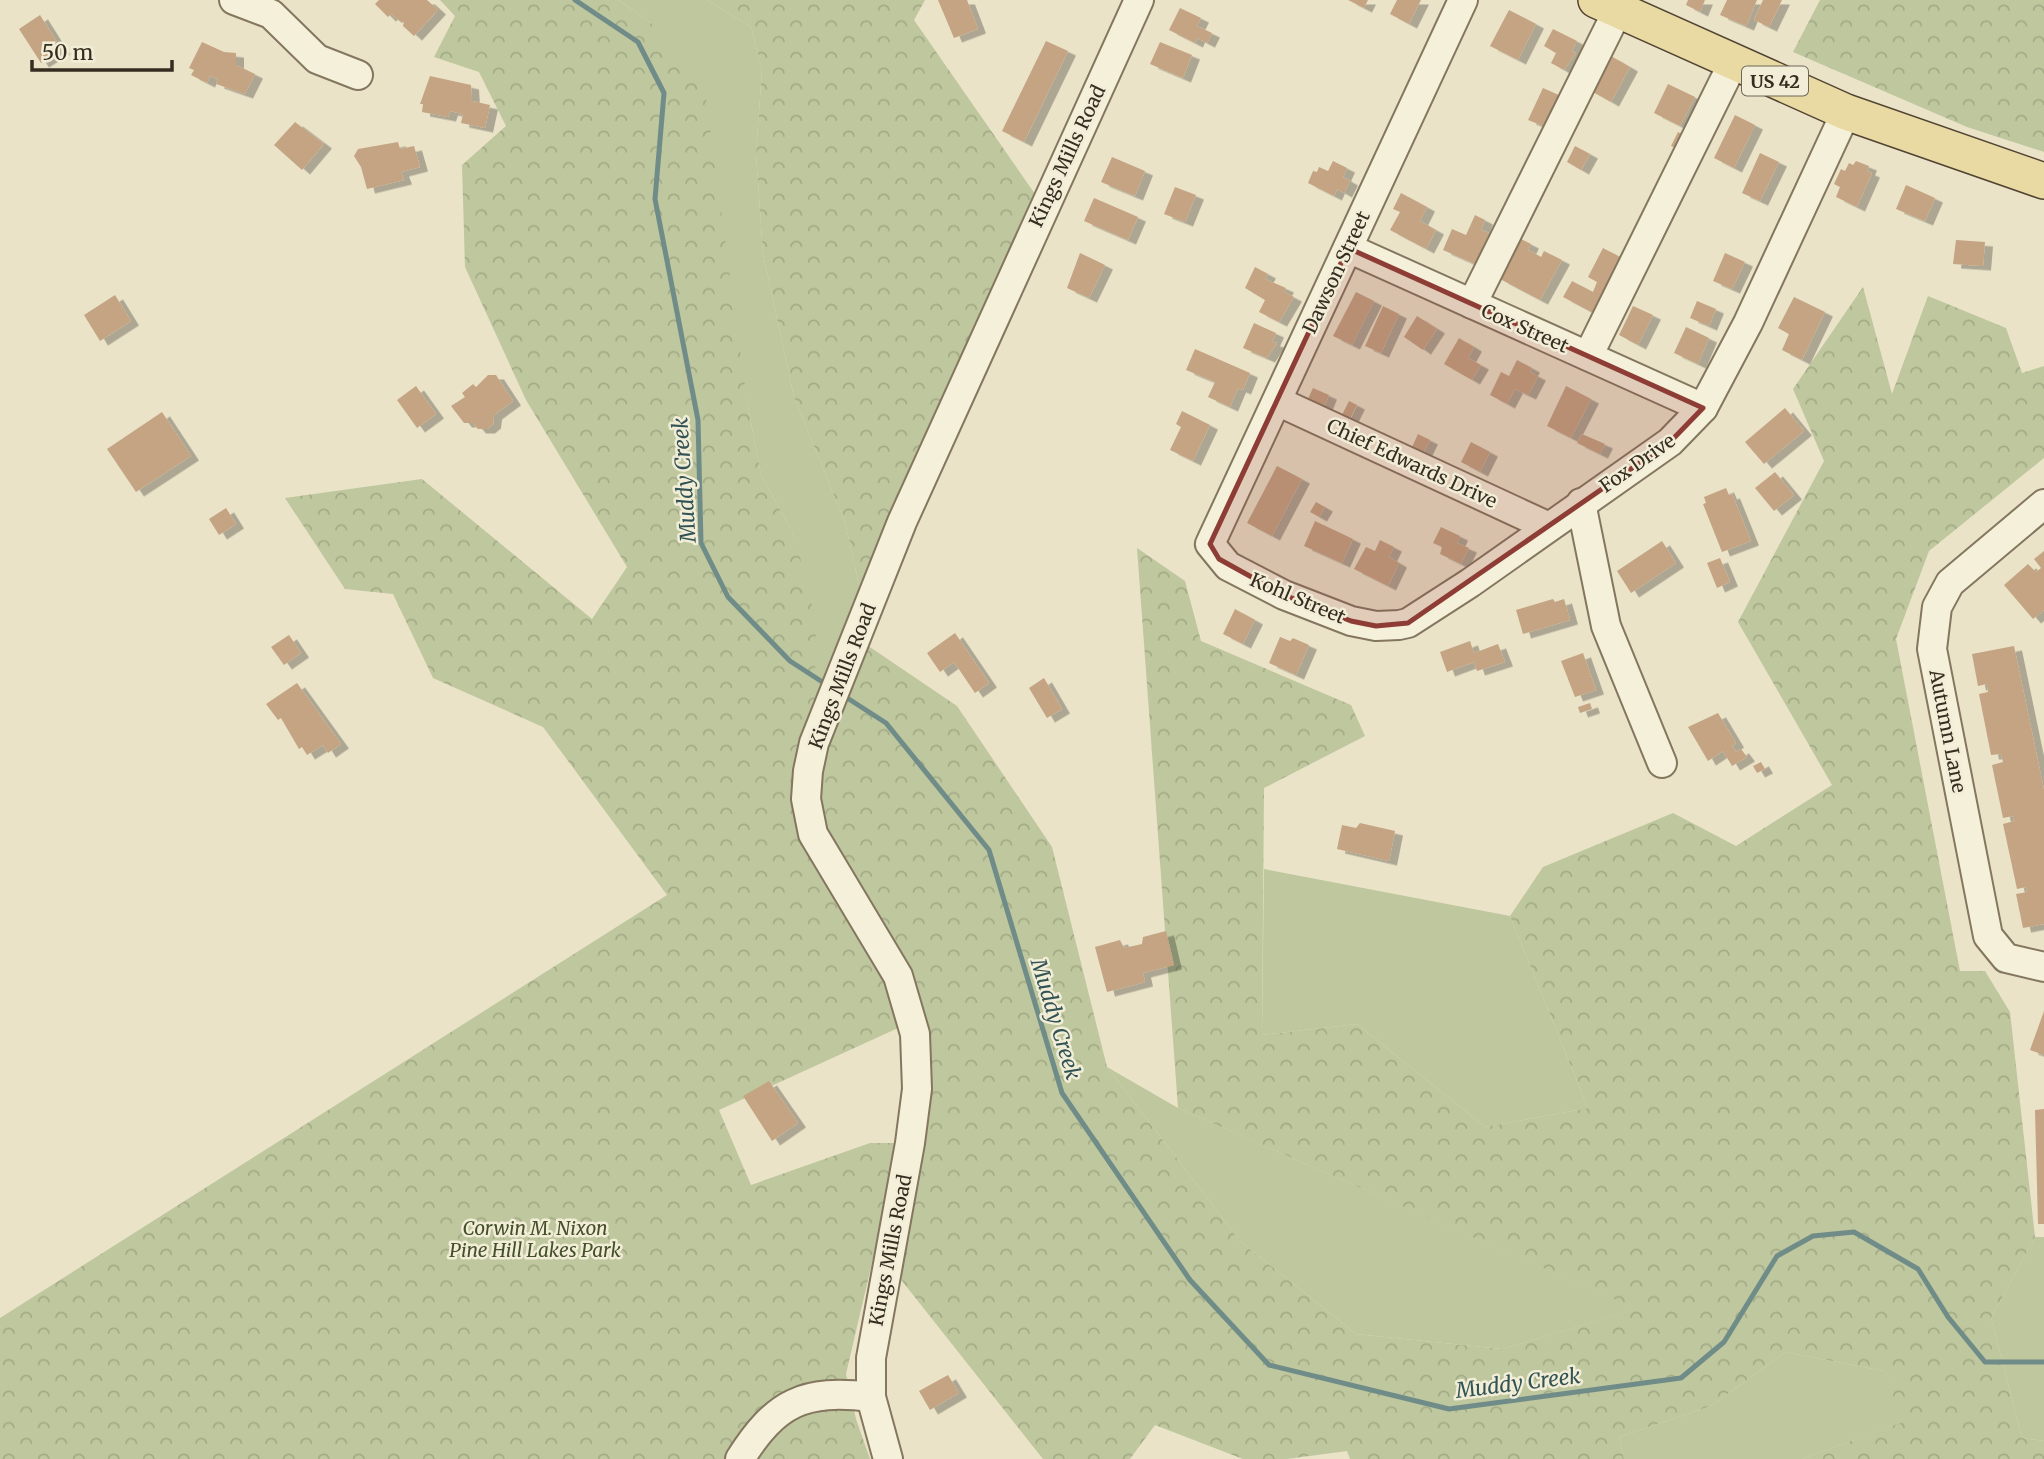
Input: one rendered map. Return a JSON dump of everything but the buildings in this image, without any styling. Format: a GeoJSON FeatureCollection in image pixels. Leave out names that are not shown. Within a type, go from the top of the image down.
{"type":"FeatureCollection","features":[{"type":"Feature","properties":{"kind":"main road","name":"US 42"},"geometry":{"type":"LineString","coordinates":[[1607,5],[1846,111],[2044,181]]}},
{"type":"Feature","properties":{"kind":"street"},"geometry":{"type":"LineString","coordinates":[[234,0],[271,14],[317,59],[358,75]]}},
{"type":"Feature","properties":{"kind":"street","name":"Kings Mills Road"},"geometry":{"type":"LineString","coordinates":[[888,1459],[875,1422],[871,1397],[871,1359],[910,1143],[917,1089],[915,1034],[898,976],[813,834],[806,799],[808,771],[814,743],[902,522],[1139,0]]}},
{"type":"Feature","properties":{"kind":"street","name":"Dawson Street"},"geometry":{"type":"LineString","coordinates":[[1210,544],[1462,0]]}},
{"type":"Feature","properties":{"kind":"street"},"geometry":{"type":"LineString","coordinates":[[1472,303],[1607,5]]}},
{"type":"Feature","properties":{"kind":"street"},"geometry":{"type":"LineString","coordinates":[[1588,356],[1733,63]]}},
{"type":"Feature","properties":{"kind":"street","name":"Fox Drive"},"geometry":{"type":"LineString","coordinates":[[1399,625],[1471,583],[1547,526],[1670,442],[1703,408],[1748,323],[1846,111]]}},
{"type":"Feature","properties":{"kind":"street","name":"Cox Street"},"geometry":{"type":"LineString","coordinates":[[1348,247],[1703,408]]}},
{"type":"Feature","properties":{"kind":"street","name":"Chief Edwards Drive"},"geometry":{"type":"LineString","coordinates":[[1277,401],[1547,526]]}},
{"type":"Feature","properties":{"kind":"street"},"geometry":{"type":"LineString","coordinates":[[1581,503],[1606,626],[1662,763]]}},
{"type":"Feature","properties":{"kind":"street","name":"Autumn Lane"},"geometry":{"type":"LineString","coordinates":[[2044,504],[1950,583],[1937,607],[1932,635],[1936,676],[1988,936],[1995,948],[2006,958],[2044,967]]}},
{"type":"Feature","properties":{"kind":"street","name":"Kohl Street"},"geometry":{"type":"LineString","coordinates":[[1210,544],[1228,566],[1284,595],[1351,621],[1376,626],[1399,625]]}},
{"type":"Feature","properties":{"kind":"street"},"geometry":{"type":"LineString","coordinates":[[740,1459],[775,1412],[812,1396],[841,1394],[871,1397]]}},
{"type":"Feature","properties":{"kind":"highlighted area"},"geometry":{"type":"Polygon","coordinates":[[[1348,248],[1703,408],[1670,442],[1408,623],[1376,626],[1351,621],[1284,595],[1219,559],[1210,544],[1348,248]]]}},
{"type":"Feature","properties":{"kind":"green space","name":"Corwin M. Nixon Pine Hill Lakes Park"},"geometry":{"type":"Polygon","coordinates":[[[440,0],[618,0],[651,23],[706,98],[747,401],[761,475],[795,537],[816,622],[814,743],[855,637],[957,706],[1052,847],[1107,1067],[1240,1241],[1356,1334],[1502,1349],[1637,1309],[1178,1108],[1137,548],[1185,581],[1201,641],[1351,705],[1365,736],[1264,788],[1262,1035],[1357,1024],[1485,1127],[1588,1108],[1510,916],[1543,867],[1673,813],[1736,846],[1832,785],[1738,622],[1824,461],[1793,389],[1863,287],[1892,394],[1928,296],[2006,328],[2022,373],[2044,366],[2044,458],[1929,551],[1896,639],[1960,971],[1985,971],[2010,1012],[2035,1237],[1991,1318],[2022,1438],[2044,1441],[2044,1459],[1802,1459],[1903,1422],[1884,1371],[1785,1352],[1711,1406],[1619,1437],[1624,1459],[1350,1459],[1347,1451],[1287,1459],[1243,1459],[1155,1425],[1130,1459],[1043,1459],[887,1262],[910,1143],[909,1023],[719,1110],[751,1185],[870,1143],[900,1143],[846,1374],[856,1419],[870,1459],[0,1459],[0,1318],[667,895],[543,727],[433,678],[393,594],[345,589],[285,498],[422,479],[592,619],[627,567],[526,400],[465,267],[462,165],[506,126],[479,72],[434,57],[455,16],[440,0]]]}},
{"type":"Feature","properties":{"kind":"green space"},"geometry":{"type":"Polygon","coordinates":[[[618,0],[707,0],[751,27],[762,70],[756,154],[763,254],[794,397],[845,522],[865,612],[814,743],[795,537],[761,475],[747,401],[651,23],[618,0]]]}},
{"type":"Feature","properties":{"kind":"green space"},"geometry":{"type":"Polygon","coordinates":[[[707,0],[925,0],[914,20],[1044,207],[865,612],[845,522],[794,397],[763,254],[756,154],[762,70],[751,27],[707,0]]]}},
{"type":"Feature","properties":{"kind":"green space"},"geometry":{"type":"Polygon","coordinates":[[[1820,0],[2044,0],[2044,152],[1967,127],[1793,52],[1820,0]]]}},
{"type":"Feature","properties":{"kind":"green space"},"geometry":{"type":"Polygon","coordinates":[[[1264,869],[1510,916],[1588,1108],[1485,1127],[1357,1024],[1262,1035],[1264,869]]]}},
{"type":"Feature","properties":{"kind":"green space"},"geometry":{"type":"Polygon","coordinates":[[[1107,1067],[1178,1108],[1638,1309],[1502,1349],[1356,1334],[1240,1241],[1107,1067]]]}},
{"type":"Feature","properties":{"kind":"green space"},"geometry":{"type":"Polygon","coordinates":[[[2035,1237],[2044,1237],[2044,1441],[2022,1438],[1991,1318],[2035,1237]]]}},
{"type":"Feature","properties":{"kind":"green space"},"geometry":{"type":"Polygon","coordinates":[[[1785,1352],[1884,1371],[1904,1422],[1802,1459],[1624,1459],[1619,1437],[1711,1406],[1785,1352]]]}},
{"type":"Feature","properties":{"kind":"waterway","name":"Muddy Creek"},"geometry":{"type":"LineString","coordinates":[[575,0],[638,42],[664,93],[655,199],[698,420],[701,543],[728,597],[790,661],[827,685]]}},
{"type":"Feature","properties":{"kind":"waterway","name":"Muddy Creek"},"geometry":{"type":"LineString","coordinates":[[841,694],[886,723],[989,850],[1062,1093],[1190,1280],[1269,1365],[1449,1409],[1681,1378],[1724,1342],[1777,1256],[1813,1236],[1854,1232],[1918,1269],[1948,1317],[1985,1362],[2044,1362]]}}]}
